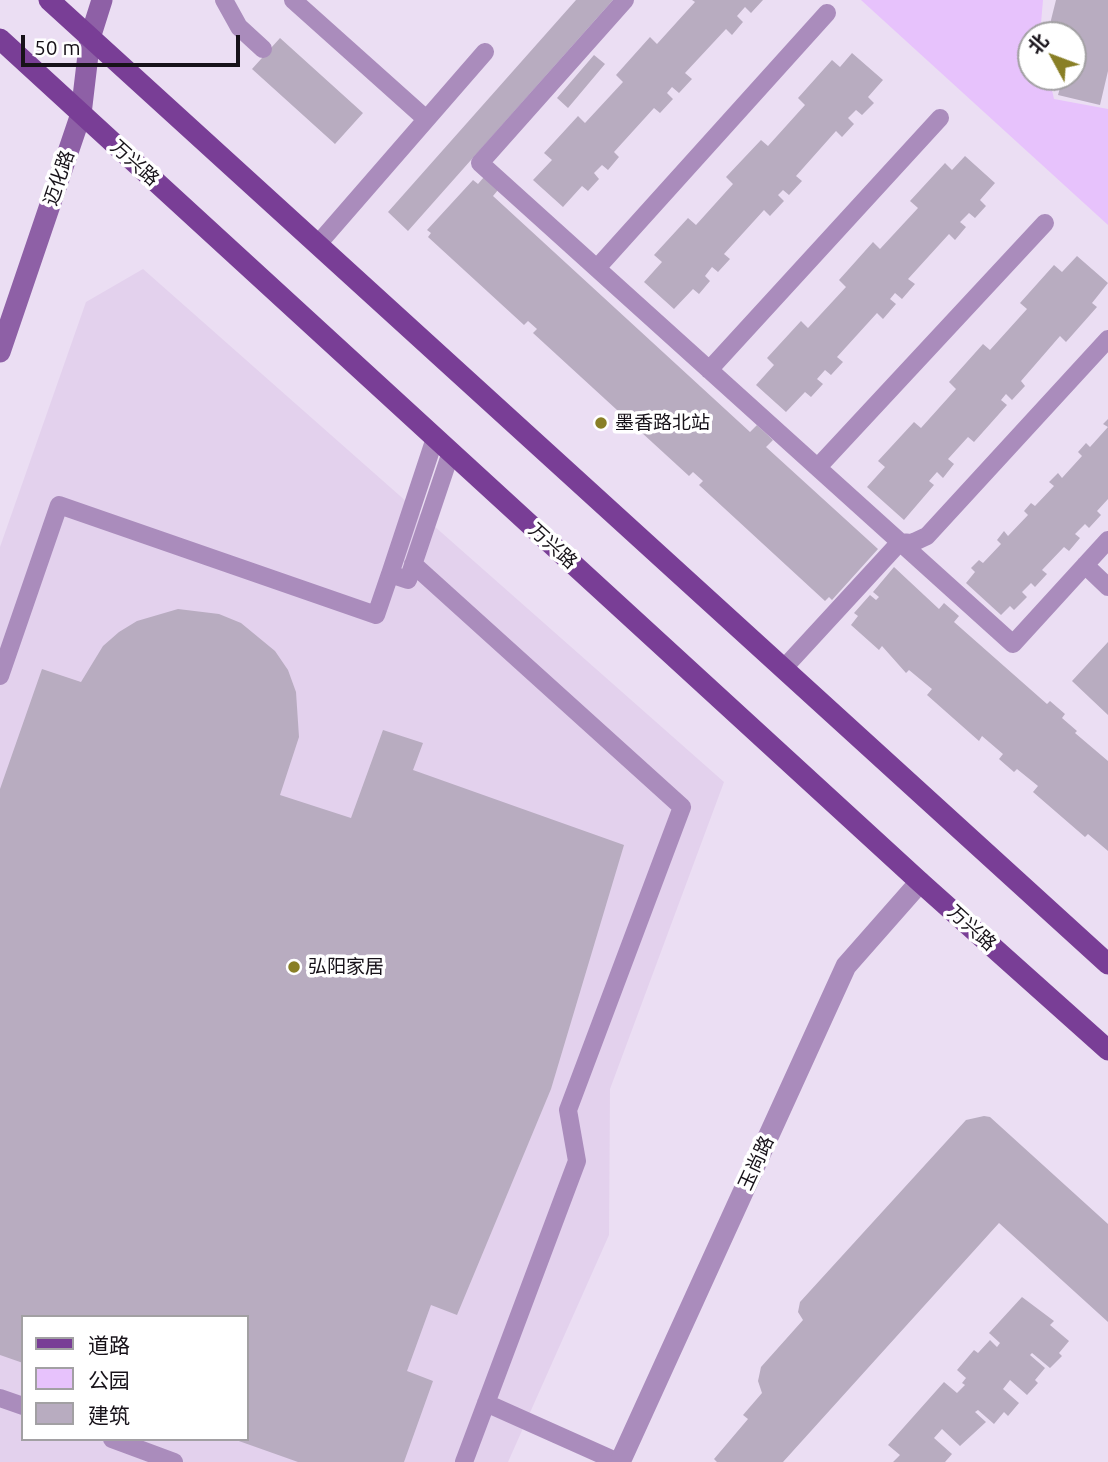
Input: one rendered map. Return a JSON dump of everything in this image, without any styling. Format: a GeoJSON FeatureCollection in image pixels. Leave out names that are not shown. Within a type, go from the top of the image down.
{"type":"FeatureCollection","features":[{"type":"Feature","properties":{"kind":"main road"},"geometry":{"type":"LineString","coordinates":[[49,0],[1108,964]]}},
{"type":"Feature","properties":{"kind":"main road","name":"万兴路"},"geometry":{"type":"LineString","coordinates":[[0,39],[920,882],[1108,1050]]}},
{"type":"Feature","properties":{"kind":"street","name":"迈化路"},"geometry":{"type":"LineString","coordinates":[[0,352],[81,114],[90,38],[102,0]]}},
{"type":"Feature","properties":{"kind":"street","name":"玉尚路"},"geometry":{"type":"LineString","coordinates":[[619,1462],[846,966],[920,882]]}},
{"type":"Feature","properties":{"kind":"lane"},"geometry":{"type":"LineString","coordinates":[[224,0],[239,27],[263,50]]}},
{"type":"Feature","properties":{"kind":"lane"},"geometry":{"type":"LineString","coordinates":[[293,0],[426,119]]}},
{"type":"Feature","properties":{"kind":"lane"},"geometry":{"type":"LineString","coordinates":[[625,0],[481,163],[1013,644],[1108,540]]}},
{"type":"Feature","properties":{"kind":"lane"},"geometry":{"type":"LineString","coordinates":[[597,268],[827,13]]}},
{"type":"Feature","properties":{"kind":"lane"},"geometry":{"type":"LineString","coordinates":[[318,244],[485,52]]}},
{"type":"Feature","properties":{"kind":"lane"},"geometry":{"type":"LineString","coordinates":[[709,370],[940,118]]}},
{"type":"Feature","properties":{"kind":"lane"},"geometry":{"type":"LineString","coordinates":[[818,467],[1045,223]]}},
{"type":"Feature","properties":{"kind":"lane"},"geometry":{"type":"LineString","coordinates":[[900,542],[912,544],[927,536],[1108,340]]}},
{"type":"Feature","properties":{"kind":"lane"},"geometry":{"type":"LineString","coordinates":[[390,574],[408,580],[443,445]]}},
{"type":"Feature","properties":{"kind":"lane"},"geometry":{"type":"LineString","coordinates":[[0,676],[59,505],[376,615],[443,445]]}},
{"type":"Feature","properties":{"kind":"lane"},"geometry":{"type":"LineString","coordinates":[[783,669],[900,542]]}},
{"type":"Feature","properties":{"kind":"lane"},"geometry":{"type":"LineString","coordinates":[[413,564],[682,807],[568,1110],[577,1161],[464,1462]]}},
{"type":"Feature","properties":{"kind":"lane"},"geometry":{"type":"LineString","coordinates":[[1085,565],[1108,587]]}},
{"type":"Feature","properties":{"kind":"lane"},"geometry":{"type":"LineString","coordinates":[[0,1398],[21,1405]]}},
{"type":"Feature","properties":{"kind":"lane"},"geometry":{"type":"LineString","coordinates":[[486,1403],[619,1462]]}},
{"type":"Feature","properties":{"kind":"lane"},"geometry":{"type":"LineString","coordinates":[[117,1441],[174,1462]]}},
{"type":"Feature","properties":{"kind":"shaded area","name":"弘阳家居"},"geometry":{"type":"Polygon","coordinates":[[[143,269],[724,782],[610,1089],[609,1235],[508,1462],[0,1462],[0,547],[86,302],[143,269]]]}},
{"type":"Feature","properties":{"kind":"green space"},"geometry":{"type":"Polygon","coordinates":[[[861,0],[1043,0],[1041,21],[1017,21],[1017,91],[1052,91],[1054,99],[1108,109],[1108,225],[861,0]]]}},
{"type":"Feature","properties":{"kind":"building"},"geometry":{"type":"Polygon","coordinates":[[[576,0],[613,0],[408,231],[388,212],[576,0]]]}},
{"type":"Feature","properties":{"kind":"building"},"geometry":{"type":"Polygon","coordinates":[[[692,0],[763,0],[751,13],[745,7],[737,16],[743,22],[732,35],[726,29],[685,73],[692,79],[679,93],[672,87],[667,93],[673,99],[660,113],[654,108],[614,152],[619,157],[608,170],[602,165],[594,173],[599,179],[588,191],[582,186],[563,207],[533,180],[552,160],[544,153],[578,116],[585,123],[623,82],[616,75],[650,37],[657,44],[695,2],[692,0]]]}},
{"type":"Feature","properties":{"kind":"building"},"geometry":{"type":"Polygon","coordinates":[[[1056,0],[1108,0],[1108,71],[1100,105],[1058,95],[1059,91],[1087,91],[1087,21],[1051,21],[1056,0]]]}},
{"type":"Feature","properties":{"kind":"building"},"geometry":{"type":"Polygon","coordinates":[[[280,38],[363,113],[335,144],[252,69],[280,38]]]}},
{"type":"Feature","properties":{"kind":"building"},"geometry":{"type":"Polygon","coordinates":[[[852,53],[883,80],[868,97],[874,103],[862,115],[856,110],[848,118],[854,124],[842,137],[836,131],[796,176],[802,181],[789,195],[783,190],[778,195],[784,201],[770,216],[764,210],[724,254],[730,259],[718,272],[712,267],[705,276],[710,281],[699,294],[693,289],[674,309],[644,282],[662,262],[654,255],[688,218],[696,225],[733,184],[726,177],[761,140],[768,146],[805,105],[798,98],[832,60],[840,67],[852,53]]]}},
{"type":"Feature","properties":{"kind":"building"},"geometry":{"type":"Polygon","coordinates":[[[594,55],[605,64],[568,108],[557,98],[594,55]]]}},
{"type":"Feature","properties":{"kind":"building"},"geometry":{"type":"Polygon","coordinates":[[[965,156],[995,183],[980,200],[986,206],[975,218],[969,213],[960,222],[966,227],[955,240],[949,234],[908,279],[915,284],[902,299],[895,293],[890,299],[896,304],[883,319],[877,313],[837,357],[843,362],[831,375],[825,370],[817,379],[823,384],[811,397],[805,392],[786,412],[756,385],[774,365],[767,358],[801,321],[808,328],[846,287],[839,280],[873,242],[880,249],[918,208],[910,201],[945,163],[952,170],[965,156]]]}},
{"type":"Feature","properties":{"kind":"building"},"geometry":{"type":"Polygon","coordinates":[[[484,177],[498,190],[493,196],[750,432],[757,425],[773,440],[766,447],[878,549],[832,600],[829,597],[825,601],[699,485],[703,481],[693,472],[689,476],[533,333],[537,329],[528,321],[524,325],[428,237],[431,233],[427,230],[473,180],[478,184],[484,177]]]}},
{"type":"Feature","properties":{"kind":"building"},"geometry":{"type":"Polygon","coordinates":[[[1077,256],[1108,283],[1092,303],[1097,307],[1066,342],[1060,336],[1021,381],[1025,386],[1012,400],[1006,394],[1001,400],[1007,405],[974,442],[968,437],[948,459],[954,464],[943,478],[937,472],[929,481],[934,485],[904,520],[867,487],[885,467],[878,461],[914,422],[921,428],[956,389],[949,382],[983,344],[990,350],[1027,309],[1020,303],[1054,265],[1062,272],[1077,256]]]}},
{"type":"Feature","properties":{"kind":"building"},"geometry":{"type":"Polygon","coordinates":[[[1108,427],[1108,499],[1097,511],[1101,515],[1089,528],[1085,524],[1075,534],[1080,538],[1069,551],[1064,547],[1042,570],[1047,574],[1035,587],[1031,583],[1022,592],[1027,597],[1014,610],[1010,606],[1001,615],[966,583],[975,572],[971,568],[979,560],[983,563],[1001,544],[997,540],[1004,531],[1008,536],[1028,515],[1024,511],[1031,503],[1035,506],[1054,486],[1049,482],[1058,473],[1062,478],[1082,456],[1078,452],[1086,443],[1090,447],[1108,427]]]}},
{"type":"Feature","properties":{"kind":"building"},"geometry":{"type":"Polygon","coordinates":[[[894,567],[939,609],[944,603],[959,616],[954,622],[1047,704],[1050,701],[1065,714],[1062,718],[1077,731],[1075,733],[1108,761],[1108,851],[1088,834],[1085,837],[1033,792],[1038,786],[1017,769],[1014,772],[999,759],[1003,754],[982,736],[979,741],[927,695],[932,689],[909,670],[906,673],[882,646],[879,650],[851,625],[858,616],[854,613],[870,595],[876,600],[879,597],[873,592],[894,567]]]}},
{"type":"Feature","properties":{"kind":"building","name":"弘阳家居"},"geometry":{"type":"Polygon","coordinates":[[[178,609],[219,614],[241,623],[275,651],[288,670],[296,692],[299,737],[280,795],[351,818],[383,730],[423,743],[413,770],[624,845],[551,1089],[457,1315],[431,1305],[407,1371],[433,1381],[404,1462],[298,1462],[239,1441],[248,1441],[248,1315],[21,1315],[21,1362],[0,1355],[0,789],[42,669],[81,682],[103,646],[137,621],[178,609]]]}},
{"type":"Feature","properties":{"kind":"building"},"geometry":{"type":"Polygon","coordinates":[[[1108,642],[1108,715],[1072,681],[1108,642]]]}},
{"type":"Feature","properties":{"kind":"building"},"geometry":{"type":"Polygon","coordinates":[[[990,1117],[1108,1224],[1108,1322],[999,1223],[783,1462],[717,1462],[714,1459],[748,1419],[743,1415],[762,1393],[758,1381],[761,1367],[803,1320],[798,1312],[800,1302],[966,1120],[990,1117]]]}},
{"type":"Feature","properties":{"kind":"building"},"geometry":{"type":"Polygon","coordinates":[[[1022,1297],[1054,1321],[1050,1325],[1069,1341],[1059,1353],[1062,1356],[1050,1368],[1032,1353],[1030,1355],[1045,1368],[1035,1380],[1038,1383],[1027,1395],[1010,1380],[1003,1389],[1019,1403],[1008,1416],[1004,1412],[994,1424],[978,1410],[975,1412],[986,1422],[960,1446],[942,1429],[934,1438],[952,1454],[945,1462],[893,1462],[900,1455],[888,1445],[944,1382],[957,1393],[965,1385],[962,1383],[966,1378],[957,1370],[974,1350],[978,1353],[990,1340],[997,1347],[1000,1343],[989,1333],[1022,1297]]]}},
{"type":"Feature","properties":{"kind":"place","name":"墨香路北站"},"geometry":{"type":"Point","coordinates":[601,423]}},
{"type":"Feature","properties":{"kind":"place","name":"弘阳家居"},"geometry":{"type":"Point","coordinates":[294,967]}}]}
